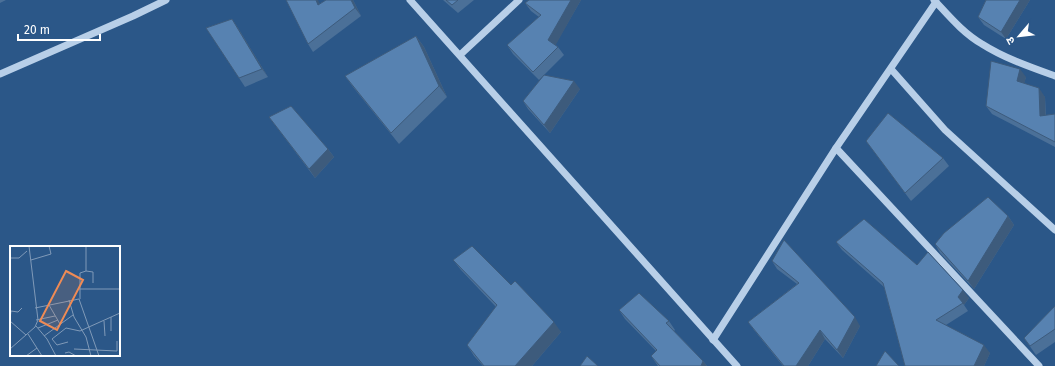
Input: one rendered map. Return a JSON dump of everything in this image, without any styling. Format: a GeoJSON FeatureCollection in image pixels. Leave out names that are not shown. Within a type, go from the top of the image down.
{"type":"FeatureCollection","features":[{"type":"Feature","properties":{"kind":"street"},"geometry":{"type":"LineString","coordinates":[[0,74],[166,0]]}},
{"type":"Feature","properties":{"kind":"street"},"geometry":{"type":"LineString","coordinates":[[410,0],[737,366]]}},
{"type":"Feature","properties":{"kind":"street"},"geometry":{"type":"LineString","coordinates":[[460,55],[519,0]]}},
{"type":"Feature","properties":{"kind":"street"},"geometry":{"type":"LineString","coordinates":[[713,340],[836,148],[891,69],[935,1],[961,28],[981,44],[1008,58],[1055,76]]}},
{"type":"Feature","properties":{"kind":"street"},"geometry":{"type":"LineString","coordinates":[[891,69],[945,130],[1055,230]]}},
{"type":"Feature","properties":{"kind":"street"},"geometry":{"type":"LineString","coordinates":[[836,148],[1039,366]]}},
{"type":"Feature","properties":{"kind":"building"},"geometry":{"type":"Polygon","coordinates":[[[286,0],[316,0],[318,5],[326,0],[351,0],[355,8],[308,44],[286,0]]]}},
{"type":"Feature","properties":{"kind":"building"},"geometry":{"type":"Polygon","coordinates":[[[446,0],[458,0],[452,5],[446,0]]]}},
{"type":"Feature","properties":{"kind":"building"},"geometry":{"type":"Polygon","coordinates":[[[529,0],[571,0],[548,40],[558,47],[533,72],[507,45],[541,15],[525,3],[529,0]]]}},
{"type":"Feature","properties":{"kind":"building"},"geometry":{"type":"Polygon","coordinates":[[[986,0],[1020,0],[1001,32],[978,17],[986,0]]]}},
{"type":"Feature","properties":{"kind":"building"},"geometry":{"type":"Polygon","coordinates":[[[232,19],[262,69],[239,78],[206,28],[232,19]]]}},
{"type":"Feature","properties":{"kind":"building"},"geometry":{"type":"Polygon","coordinates":[[[416,36],[439,86],[391,133],[345,76],[416,36]]]}},
{"type":"Feature","properties":{"kind":"building"},"geometry":{"type":"Polygon","coordinates":[[[991,61],[1020,69],[1017,81],[1039,88],[1040,116],[1055,114],[1055,142],[986,106],[991,61]]]}},
{"type":"Feature","properties":{"kind":"building"},"geometry":{"type":"Polygon","coordinates":[[[544,75],[574,81],[544,125],[523,101],[544,75]]]}},
{"type":"Feature","properties":{"kind":"building"},"geometry":{"type":"Polygon","coordinates":[[[291,106],[328,149],[309,169],[269,117],[291,106]]]}},
{"type":"Feature","properties":{"kind":"building"},"geometry":{"type":"Polygon","coordinates":[[[888,113],[943,158],[905,193],[866,141],[888,113]]]}},
{"type":"Feature","properties":{"kind":"building"},"geometry":{"type":"Polygon","coordinates":[[[988,197],[1008,216],[968,281],[935,244],[944,233],[988,197]]]}},
{"type":"Feature","properties":{"kind":"building"},"geometry":{"type":"Polygon","coordinates":[[[864,219],[917,265],[928,252],[963,290],[958,297],[963,303],[936,320],[984,345],[974,366],[905,366],[883,283],[836,242],[864,219]]]}},
{"type":"Feature","properties":{"kind":"building"},"geometry":{"type":"Polygon","coordinates":[[[784,240],[855,317],[837,350],[820,330],[796,366],[784,366],[748,322],[799,283],[772,261],[784,240]]]}},
{"type":"Feature","properties":{"kind":"building"},"geometry":{"type":"Polygon","coordinates":[[[472,246],[511,285],[515,281],[554,322],[515,366],[484,366],[467,345],[497,305],[453,260],[472,246]]]}},
{"type":"Feature","properties":{"kind":"building"},"geometry":{"type":"Polygon","coordinates":[[[639,293],[669,321],[666,323],[703,361],[701,366],[660,366],[651,356],[657,350],[619,310],[639,293]]]}},
{"type":"Feature","properties":{"kind":"building"},"geometry":{"type":"Polygon","coordinates":[[[1055,306],[1055,329],[1030,346],[1024,338],[1055,306]]]}},
{"type":"Feature","properties":{"kind":"building"},"geometry":{"type":"Polygon","coordinates":[[[885,351],[899,366],[876,366],[885,351]]]}},
{"type":"Feature","properties":{"kind":"building"},"geometry":{"type":"Polygon","coordinates":[[[587,356],[598,366],[580,366],[587,356]]]}}]}
